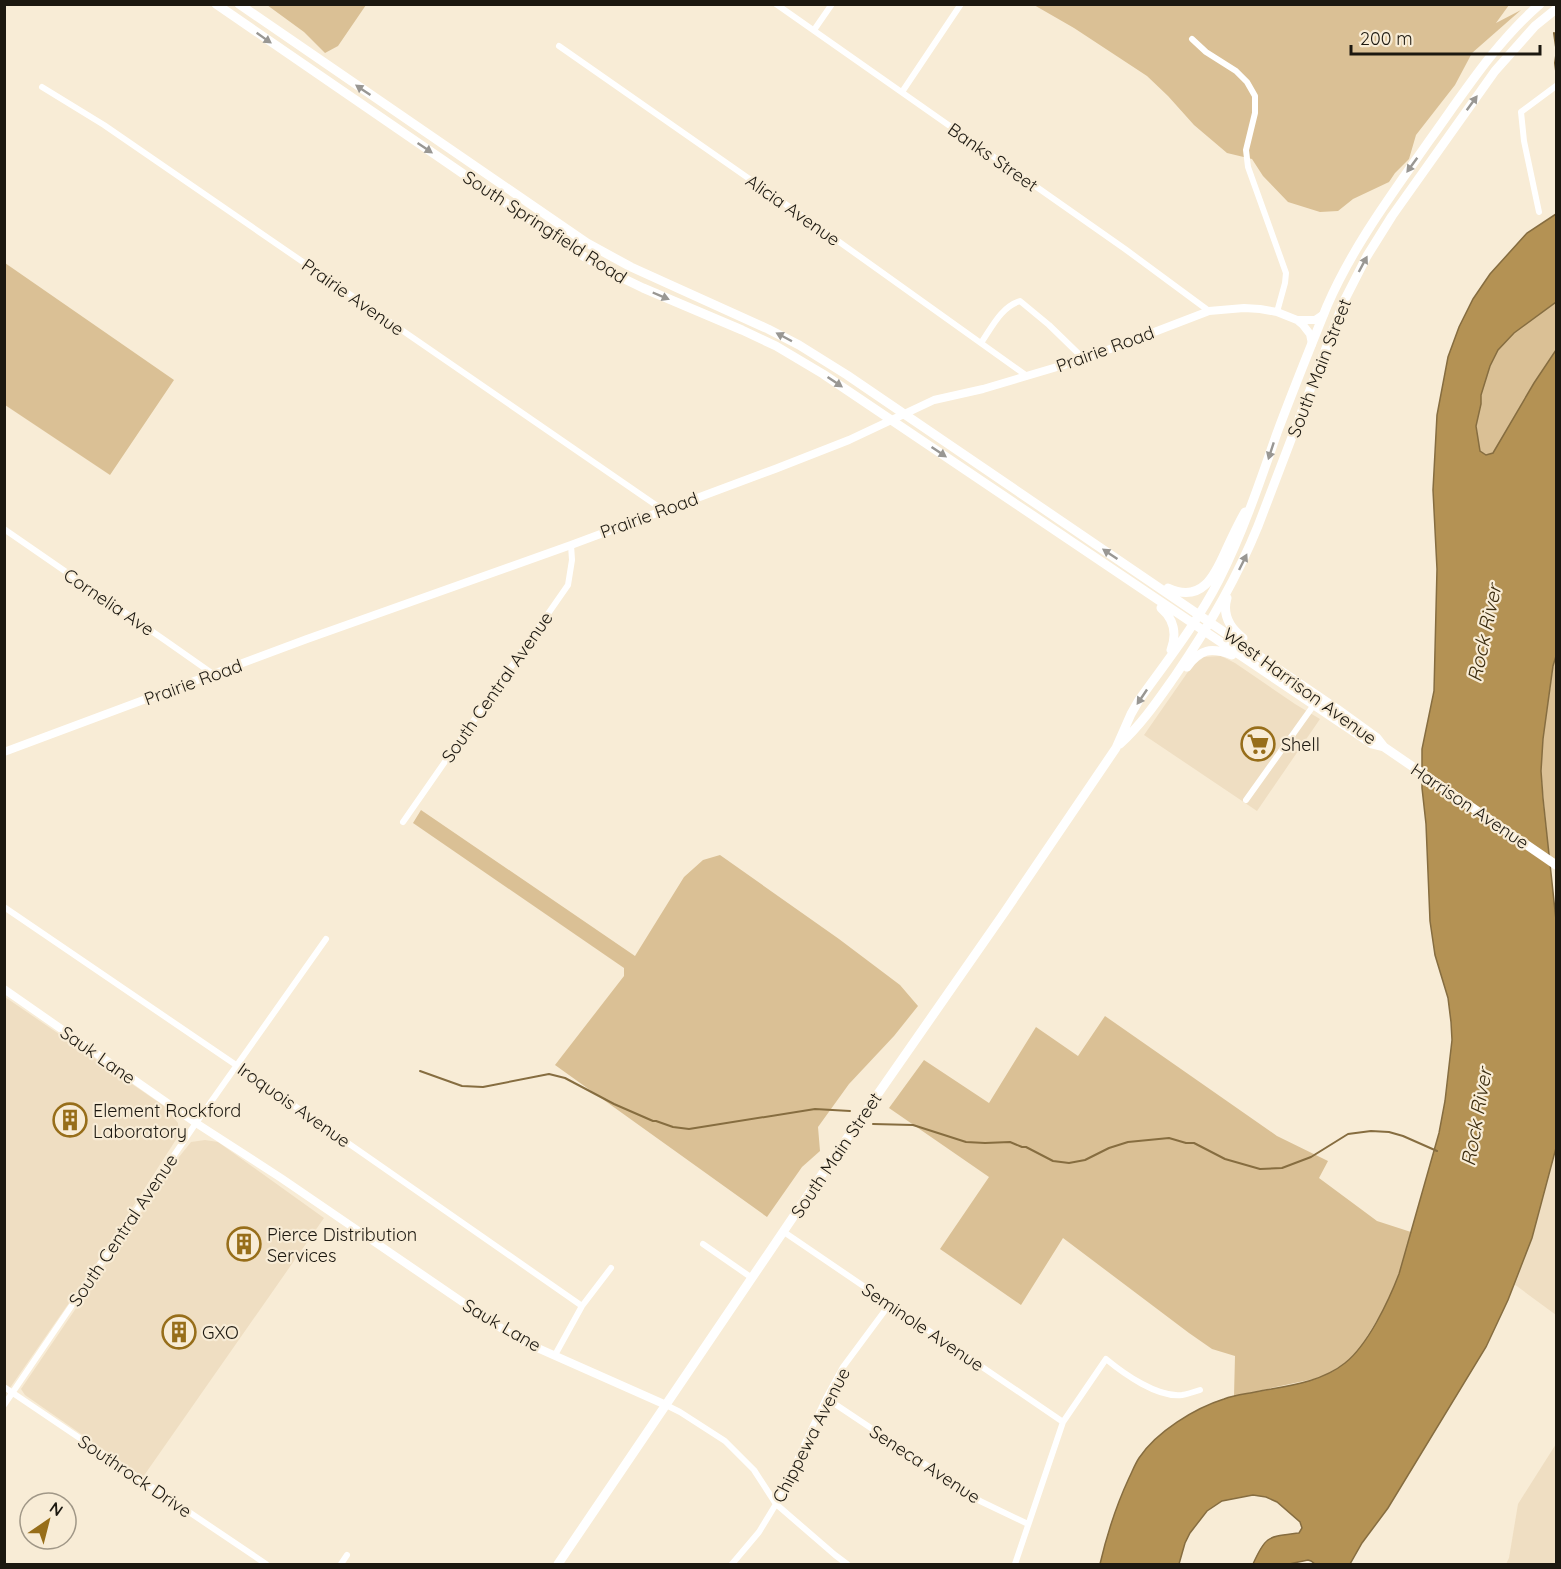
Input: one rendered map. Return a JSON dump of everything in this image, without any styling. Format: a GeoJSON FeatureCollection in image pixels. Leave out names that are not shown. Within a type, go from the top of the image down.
{"type":"FeatureCollection","features":[{"type":"Feature","properties":{"kind":"main road","name":"South Springfield Road"},"geometry":{"type":"LineString","coordinates":[[216,4],[580,254],[643,288],[776,346],[823,374],[890,420]]}},
{"type":"Feature","properties":{"kind":"main road","name":"South Springfield Road"},"geometry":{"type":"LineString","coordinates":[[239,4],[587,243],[632,267],[799,345],[904,413]]}},
{"type":"Feature","properties":{"kind":"main road","name":"South Main Street"},"geometry":{"type":"LineString","coordinates":[[558,1564],[827,1167],[1116,748],[1131,714],[1200,615],[1234,549],[1325,313],[1365,234],[1383,205],[1493,53],[1540,4]]}},
{"type":"Feature","properties":{"kind":"main road","name":"South Main Street"},"geometry":{"type":"LineString","coordinates":[[1116,748],[1152,709],[1211,622],[1230,588],[1254,536],[1344,300],[1359,271],[1392,216],[1463,114],[1535,26],[1557,9]]}},
{"type":"Feature","properties":{"kind":"main road"},"geometry":{"type":"LineString","coordinates":[[1508,57],[1557,16]]}},
{"type":"Feature","properties":{"kind":"main road","name":"West Harrison Avenue"},"geometry":{"type":"LineString","coordinates":[[904,413],[1316,694],[1377,738],[1384,747]]}},
{"type":"Feature","properties":{"kind":"main road","name":"West Harrison Avenue"},"geometry":{"type":"LineString","coordinates":[[890,420],[1372,744],[1384,747]]}},
{"type":"Feature","properties":{"kind":"main road"},"geometry":{"type":"LineString","coordinates":[[1143,575],[1179,592],[1192,592],[1203,587],[1213,577],[1238,523],[1255,497]]}},
{"type":"Feature","properties":{"kind":"main road"},"geometry":{"type":"LineString","coordinates":[[1070,541],[1166,612],[1173,624],[1174,642],[1165,663]]}},
{"type":"Feature","properties":{"kind":"main road"},"geometry":{"type":"LineString","coordinates":[[1230,588],[1226,610],[1232,628],[1297,676],[1316,694]]}},
{"type":"Feature","properties":{"kind":"main road"},"geometry":{"type":"LineString","coordinates":[[1134,731],[1155,713],[1196,656],[1215,651],[1250,663]]}},
{"type":"Feature","properties":{"kind":"main road","name":"Harrison Avenue"},"geometry":{"type":"LineString","coordinates":[[1384,747],[1557,865]]}},
{"type":"Feature","properties":{"kind":"street","name":"Banks Street"},"geometry":{"type":"LineString","coordinates":[[776,4],[1125,249],[1209,311]]}},
{"type":"Feature","properties":{"kind":"street"},"geometry":{"type":"LineString","coordinates":[[814,30],[832,4]]}},
{"type":"Feature","properties":{"kind":"street"},"geometry":{"type":"LineString","coordinates":[[902,92],[961,4]]}},
{"type":"Feature","properties":{"kind":"street"},"geometry":{"type":"LineString","coordinates":[[1192,39],[1206,52],[1236,71],[1247,81],[1255,96],[1255,113],[1246,150],[1253,185],[1286,273],[1286,283],[1277,312]]}},
{"type":"Feature","properties":{"kind":"street","name":"Alicia Avenue"},"geometry":{"type":"LineString","coordinates":[[559,46],[824,231],[1026,376]]}},
{"type":"Feature","properties":{"kind":"street"},"geometry":{"type":"LineString","coordinates":[[1539,212],[1524,141],[1521,112],[1557,86]]}},
{"type":"Feature","properties":{"kind":"street","name":"Prairie Avenue"},"geometry":{"type":"LineString","coordinates":[[42,87],[104,125],[663,510]]}},
{"type":"Feature","properties":{"kind":"street"},"geometry":{"type":"LineString","coordinates":[[981,343],[1000,314],[1012,303],[1020,301],[1084,359]]}},
{"type":"Feature","properties":{"kind":"street","name":"Prairie Road"},"geometry":{"type":"LineString","coordinates":[[4,752],[571,545],[849,440],[934,400],[983,389],[1084,359],[1209,311],[1260,309],[1277,312],[1297,320]]}},
{"type":"Feature","properties":{"kind":"street"},"geometry":{"type":"LineString","coordinates":[[1297,320],[1314,320],[1325,313]]}},
{"type":"Feature","properties":{"kind":"street"},"geometry":{"type":"LineString","coordinates":[[1297,320],[1310,334],[1312,346]]}},
{"type":"Feature","properties":{"kind":"street","name":"Cornelia Ave"},"geometry":{"type":"LineString","coordinates":[[4,529],[213,674]]}},
{"type":"Feature","properties":{"kind":"street","name":"South Central Avenue"},"geometry":{"type":"LineString","coordinates":[[403,822],[568,585],[572,560],[571,545]]}},
{"type":"Feature","properties":{"kind":"street"},"geometry":{"type":"LineString","coordinates":[[1246,800],[1314,705],[1316,694]]}},
{"type":"Feature","properties":{"kind":"street","name":"Iroquois Avenue"},"geometry":{"type":"LineString","coordinates":[[4,908],[236,1065],[582,1306]]}},
{"type":"Feature","properties":{"kind":"street","name":"South Central Avenue"},"geometry":{"type":"LineString","coordinates":[[4,1405],[236,1065],[326,939]]}},
{"type":"Feature","properties":{"kind":"street","name":"Sauk Lane"},"geometry":{"type":"LineString","coordinates":[[4,989],[196,1123],[281,1178],[496,1325],[525,1342],[555,1354]]}},
{"type":"Feature","properties":{"kind":"street","name":"Seminole Avenue"},"geometry":{"type":"LineString","coordinates":[[784,1232],[1063,1422]]}},
{"type":"Feature","properties":{"kind":"street"},"geometry":{"type":"LineString","coordinates":[[703,1244],[752,1278]]}},
{"type":"Feature","properties":{"kind":"street"},"geometry":{"type":"LineString","coordinates":[[611,1268],[582,1306],[555,1354],[680,1412],[725,1441],[754,1470],[776,1504],[847,1564]]}},
{"type":"Feature","properties":{"kind":"street","name":"Chippewa Avenue"},"geometry":{"type":"LineString","coordinates":[[732,1564],[759,1532],[776,1504],[843,1367],[889,1305]]}},
{"type":"Feature","properties":{"kind":"street"},"geometry":{"type":"LineString","coordinates":[[1015,1564],[1063,1422],[1106,1359],[1138,1381],[1169,1395],[1182,1395],[1200,1390]]}},
{"type":"Feature","properties":{"kind":"street","name":"Southrock Drive"},"geometry":{"type":"LineString","coordinates":[[4,1387],[266,1564]]}},
{"type":"Feature","properties":{"kind":"street","name":"Seneca Avenue"},"geometry":{"type":"LineString","coordinates":[[826,1398],[980,1501],[1028,1524]]}},
{"type":"Feature","properties":{"kind":"street"},"geometry":{"type":"LineString","coordinates":[[341,1564],[347,1555]]}},
{"type":"Feature","properties":{"kind":"shaded area"},"geometry":{"type":"Polygon","coordinates":[[[267,5],[366,5],[338,46],[325,53],[304,32],[267,5]]]}},
{"type":"Feature","properties":{"kind":"shaded area"},"geometry":{"type":"Polygon","coordinates":[[[1034,5],[1509,5],[1496,23],[1521,10],[1472,53],[1455,85],[1416,135],[1409,159],[1389,182],[1353,199],[1338,211],[1320,212],[1288,202],[1263,176],[1252,159],[1227,153],[1194,125],[1147,76],[1074,28],[1034,5]]]}},
{"type":"Feature","properties":{"kind":"shaded area"},"geometry":{"type":"Polygon","coordinates":[[[5,263],[174,380],[110,475],[5,405],[5,263]]]}},
{"type":"Feature","properties":{"kind":"shaded area"},"geometry":{"type":"Polygon","coordinates":[[[1556,302],[1556,350],[1493,453],[1486,455],[1480,451],[1476,426],[1481,395],[1490,366],[1498,350],[1514,333],[1556,302]]]}},
{"type":"Feature","properties":{"kind":"shaded area"},"geometry":{"type":"Polygon","coordinates":[[[1556,647],[1556,860],[1549,855],[1541,771],[1543,739],[1556,647]]]}},
{"type":"Feature","properties":{"kind":"shaded area"},"geometry":{"type":"Polygon","coordinates":[[[1221,656],[1320,719],[1257,811],[1144,735],[1192,666],[1204,657],[1221,656]]]}},
{"type":"Feature","properties":{"kind":"shaded area"},"geometry":{"type":"Polygon","coordinates":[[[421,810],[635,956],[684,877],[703,860],[720,855],[900,985],[918,1006],[894,1036],[849,1084],[818,1127],[820,1151],[802,1167],[767,1217],[555,1065],[624,976],[624,968],[413,823],[421,810]]]}},
{"type":"Feature","properties":{"kind":"shaded area"},"geometry":{"type":"Polygon","coordinates":[[[5,997],[164,1106],[178,1123],[179,1135],[94,1267],[5,1395],[5,997]]]}},
{"type":"Feature","properties":{"kind":"shaded area"},"geometry":{"type":"Polygon","coordinates":[[[1105,1016],[1277,1136],[1328,1161],[1319,1178],[1377,1221],[1411,1232],[1399,1274],[1382,1312],[1360,1348],[1346,1362],[1323,1377],[1234,1396],[1235,1356],[1212,1349],[1063,1238],[1021,1305],[940,1249],[989,1177],[889,1108],[924,1060],[989,1103],[1036,1027],[1078,1056],[1105,1016]]]}},
{"type":"Feature","properties":{"kind":"shaded area"},"geometry":{"type":"Polygon","coordinates":[[[205,1140],[218,1142],[324,1218],[143,1477],[25,1395],[21,1389],[179,1157],[191,1142],[205,1140]]]}},
{"type":"Feature","properties":{"kind":"shaded area"},"geometry":{"type":"Polygon","coordinates":[[[1556,1151],[1556,1315],[1514,1284],[1532,1238],[1556,1151]]]}},
{"type":"Feature","properties":{"kind":"shaded area"},"geometry":{"type":"Polygon","coordinates":[[[1556,1444],[1556,1564],[1506,1564],[1518,1504],[1556,1444]]]}},
{"type":"Feature","properties":{"kind":"water","name":"Rock River"},"geometry":{"type":"Polygon","coordinates":[[[1556,214],[1556,302],[1514,333],[1498,350],[1490,366],[1481,395],[1476,426],[1480,451],[1486,455],[1493,453],[1556,350],[1556,656],[1543,739],[1541,771],[1556,920],[1556,1148],[1532,1238],[1508,1300],[1486,1347],[1388,1508],[1362,1543],[1350,1564],[1315,1564],[1308,1560],[1289,1564],[1253,1564],[1261,1547],[1269,1539],[1299,1533],[1302,1528],[1300,1522],[1277,1502],[1253,1495],[1222,1501],[1207,1511],[1190,1533],[1179,1564],[1100,1564],[1112,1520],[1124,1489],[1139,1458],[1155,1439],[1177,1422],[1213,1403],[1302,1383],[1335,1370],[1354,1355],[1370,1334],[1399,1274],[1439,1133],[1452,1040],[1448,998],[1435,955],[1430,921],[1426,824],[1422,788],[1422,749],[1434,691],[1437,569],[1433,490],[1437,415],[1448,357],[1473,299],[1490,274],[1527,233],[1556,214]]]}},
{"type":"Feature","properties":{"kind":"waterway"},"geometry":{"type":"LineString","coordinates":[[1554,33],[1556,47]]}},
{"type":"Feature","properties":{"kind":"waterway"},"geometry":{"type":"LineString","coordinates":[[1556,56],[1556,71]]}},
{"type":"Feature","properties":{"kind":"waterway"},"geometry":{"type":"LineString","coordinates":[[420,1071],[462,1086],[483,1087],[549,1074],[565,1078],[614,1104],[653,1121],[689,1129],[815,1109],[850,1111]]}},
{"type":"Feature","properties":{"kind":"waterway"},"geometry":{"type":"LineString","coordinates":[[873,1124],[913,1125],[966,1142],[1010,1142],[1026,1147],[1053,1161],[1069,1163],[1085,1160],[1109,1148],[1128,1142],[1169,1138],[1194,1143],[1225,1159],[1260,1169],[1282,1168],[1311,1157],[1348,1134],[1371,1131],[1403,1136],[1437,1151]]}},
{"type":"Feature","properties":{"kind":"place","name":"Shell"},"geometry":{"type":"Point","coordinates":[1258,744]}},
{"type":"Feature","properties":{"kind":"place","name":"Element Rockford Laboratory"},"geometry":{"type":"Point","coordinates":[70,1120]}},
{"type":"Feature","properties":{"kind":"place","name":"Pierce Distribution Services"},"geometry":{"type":"Point","coordinates":[244,1244]}},
{"type":"Feature","properties":{"kind":"place","name":"GXO"},"geometry":{"type":"Point","coordinates":[179,1332]}}]}
